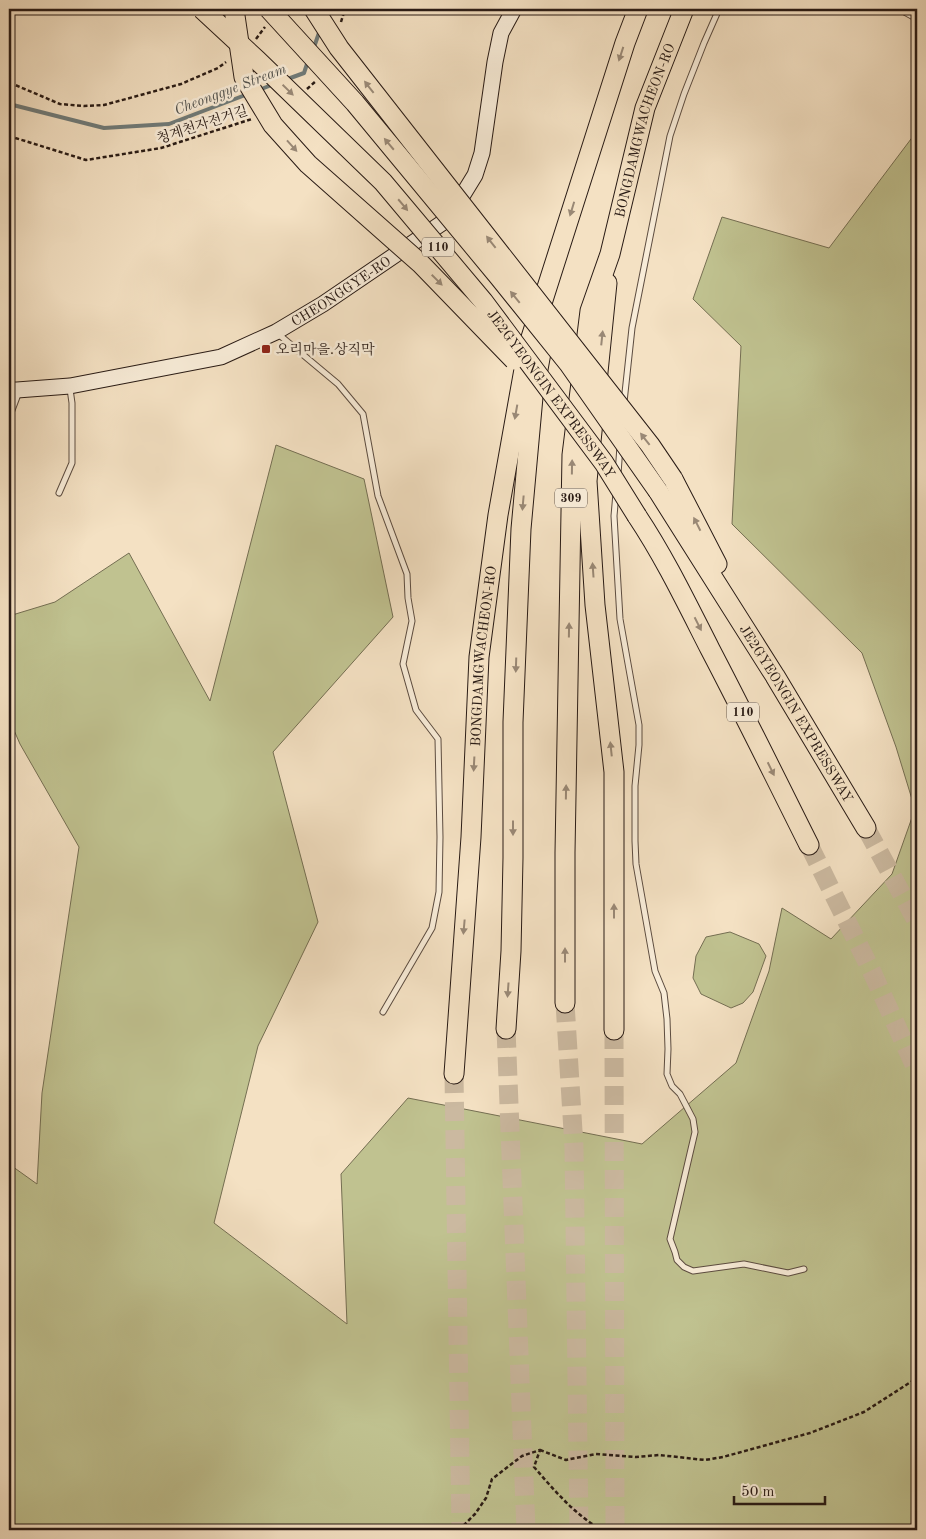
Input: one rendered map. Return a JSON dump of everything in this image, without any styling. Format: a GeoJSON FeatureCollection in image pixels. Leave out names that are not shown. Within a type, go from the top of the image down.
{"type":"FeatureCollection","features":[{"type":"Feature","properties":{"kind":"highway","name":"JE2GYEONGIN EXPRESSWAY"},"geometry":{"type":"LineString","coordinates":[[202,9],[383,182],[489,308],[604,462],[653,540],[676,581],[808,845]]}},
{"type":"Feature","properties":{"kind":"highway"},"geometry":{"type":"LineString","coordinates":[[234,9],[244,77],[273,125],[308,164],[421,264],[509,353],[637,516]]}},
{"type":"Feature","properties":{"kind":"highway"},"geometry":{"type":"LineString","coordinates":[[314,9],[338,48],[644,437],[673,479],[775,676]]}},
{"type":"Feature","properties":{"kind":"highway","name":"BONGDAMGWACHEON-RO"},"geometry":{"type":"LineString","coordinates":[[454,1074],[471,837],[480,657],[498,515],[528,347],[619,61],[638,9]]}},
{"type":"Feature","properties":{"kind":"highway","name":"BONGDAMGWACHEON-RO"},"geometry":{"type":"LineString","coordinates":[[565,1003],[572,455],[590,311],[610,254],[645,108],[684,9]]}},
{"type":"Feature","properties":{"kind":"highway","name":"JE2GYEONGIN EXPRESSWAY"},"geometry":{"type":"LineString","coordinates":[[267,17],[355,103],[569,364],[658,491],[775,676],[866,828]]}},
{"type":"Feature","properties":{"kind":"highway","name":"BONGDAMGWACHEON-RO"},"geometry":{"type":"LineString","coordinates":[[506,1029],[511,952],[514,722],[521,529],[533,397],[560,247]]}},
{"type":"Feature","properties":{"kind":"highway","name":"BONGDAMGWACHEON-RO"},"geometry":{"type":"LineString","coordinates":[[610,254],[587,481],[595,605],[614,772],[614,1030]]}},
{"type":"Feature","properties":{"kind":"street","name":"CHEONGGYE-RO"},"geometry":{"type":"LineString","coordinates":[[13,390],[70,386],[221,357],[276,332],[323,304],[448,219],[475,175],[482,153],[501,33],[514,9]]}},
{"type":"Feature","properties":{"kind":"street"},"geometry":{"type":"LineString","coordinates":[[9,411],[13,390]]}},
{"type":"Feature","properties":{"kind":"lane"},"geometry":{"type":"LineString","coordinates":[[622,420],[632,328],[670,136],[684,94],[719,9]]}},
{"type":"Feature","properties":{"kind":"lane"},"geometry":{"type":"LineString","coordinates":[[899,9],[917,19]]}},
{"type":"Feature","properties":{"kind":"lane"},"geometry":{"type":"LineString","coordinates":[[276,332],[338,384],[363,414],[378,496],[407,574],[412,621],[403,664],[416,710],[438,739],[440,892],[432,928],[383,1012]]}},
{"type":"Feature","properties":{"kind":"lane"},"geometry":{"type":"LineString","coordinates":[[59,493],[72,463],[72,403],[70,386]]}},
{"type":"Feature","properties":{"kind":"lane"},"geometry":{"type":"LineString","coordinates":[[621,430],[614,516],[620,619],[639,725],[635,786],[636,864],[655,971],[664,993],[668,1034],[667,1074],[672,1086],[680,1094],[693,1119],[695,1132],[670,1239],[677,1260],[684,1267],[693,1271],[744,1264],[788,1273],[804,1269]]}},
{"type":"Feature","properties":{"kind":"path"},"geometry":{"type":"LineString","coordinates":[[340,26],[345,9]]}},
{"type":"Feature","properties":{"kind":"path"},"geometry":{"type":"LineString","coordinates":[[255,39],[267,17]]}},
{"type":"Feature","properties":{"kind":"path"},"geometry":{"type":"LineString","coordinates":[[9,93],[13,84],[60,104],[104,105],[181,84],[218,68],[226,62]]}},
{"type":"Feature","properties":{"kind":"path"},"geometry":{"type":"LineString","coordinates":[[305,90],[313,85],[319,77]]}},
{"type":"Feature","properties":{"kind":"path","name":"청계천자전거길"},"geometry":{"type":"LineString","coordinates":[[9,136],[86,160],[161,148],[254,118]]}},
{"type":"Feature","properties":{"kind":"path"},"geometry":{"type":"LineString","coordinates":[[459,1530],[475,1514],[486,1498],[492,1479],[522,1456],[540,1450],[566,1460],[596,1454],[659,1455],[705,1460],[722,1458],[810,1433],[864,1412],[917,1378]]}},
{"type":"Feature","properties":{"kind":"path"},"geometry":{"type":"LineString","coordinates":[[540,1450],[534,1467],[588,1522],[602,1530]]}},
{"type":"Feature","properties":{"kind":"green space"},"geometry":{"type":"Polygon","coordinates":[[[917,131],[917,1530],[9,1530],[9,1164],[37,1184],[42,1093],[79,847],[20,744],[9,719],[9,616],[55,602],[129,553],[210,701],[276,445],[364,479],[393,617],[273,752],[318,922],[258,1046],[214,1223],[347,1324],[341,1174],[408,1098],[642,1144],[736,1063],[769,971],[782,908],[831,939],[892,874],[915,809],[896,747],[862,653],[732,524],[741,346],[693,299],[722,217],[829,248],[917,131]]]}},
{"type":"Feature","properties":{"kind":"green space"},"geometry":{"type":"Polygon","coordinates":[[[730,932],[759,944],[766,956],[753,992],[743,1003],[731,1008],[701,994],[693,978],[696,956],[706,937],[730,932]]]}},
{"type":"Feature","properties":{"kind":"waterway","name":"Cheonggye Stream"},"geometry":{"type":"LineString","coordinates":[[313,50],[320,30]]}},
{"type":"Feature","properties":{"kind":"waterway","name":"Cheonggye Stream"},"geometry":{"type":"LineString","coordinates":[[285,80],[304,73],[308,61]]}},
{"type":"Feature","properties":{"kind":"waterway","name":"Cheonggye Stream"},"geometry":{"type":"LineString","coordinates":[[259,90],[274,84]]}},
{"type":"Feature","properties":{"kind":"waterway","name":"Cheonggye Stream"},"geometry":{"type":"LineString","coordinates":[[9,104],[104,128],[169,124],[248,94]]}},
{"type":"Feature","properties":{"kind":"tunnel"},"geometry":{"type":"LineString","coordinates":[[866,828],[917,922]]}},
{"type":"Feature","properties":{"kind":"tunnel"},"geometry":{"type":"LineString","coordinates":[[809,845],[872,972],[917,1071]]}},
{"type":"Feature","properties":{"kind":"tunnel"},"geometry":{"type":"LineString","coordinates":[[565,1003],[574,1147],[579,1530]]}},
{"type":"Feature","properties":{"kind":"tunnel"},"geometry":{"type":"LineString","coordinates":[[506,1029],[526,1530]]}},
{"type":"Feature","properties":{"kind":"tunnel"},"geometry":{"type":"LineString","coordinates":[[614,1030],[615,1530]]}},
{"type":"Feature","properties":{"kind":"tunnel"},"geometry":{"type":"LineString","coordinates":[[454,1074],[461,1530]]}},
{"type":"Feature","properties":{"kind":"place","name":"오리마을.상직막"},"geometry":{"type":"Point","coordinates":[266,349]}}]}
